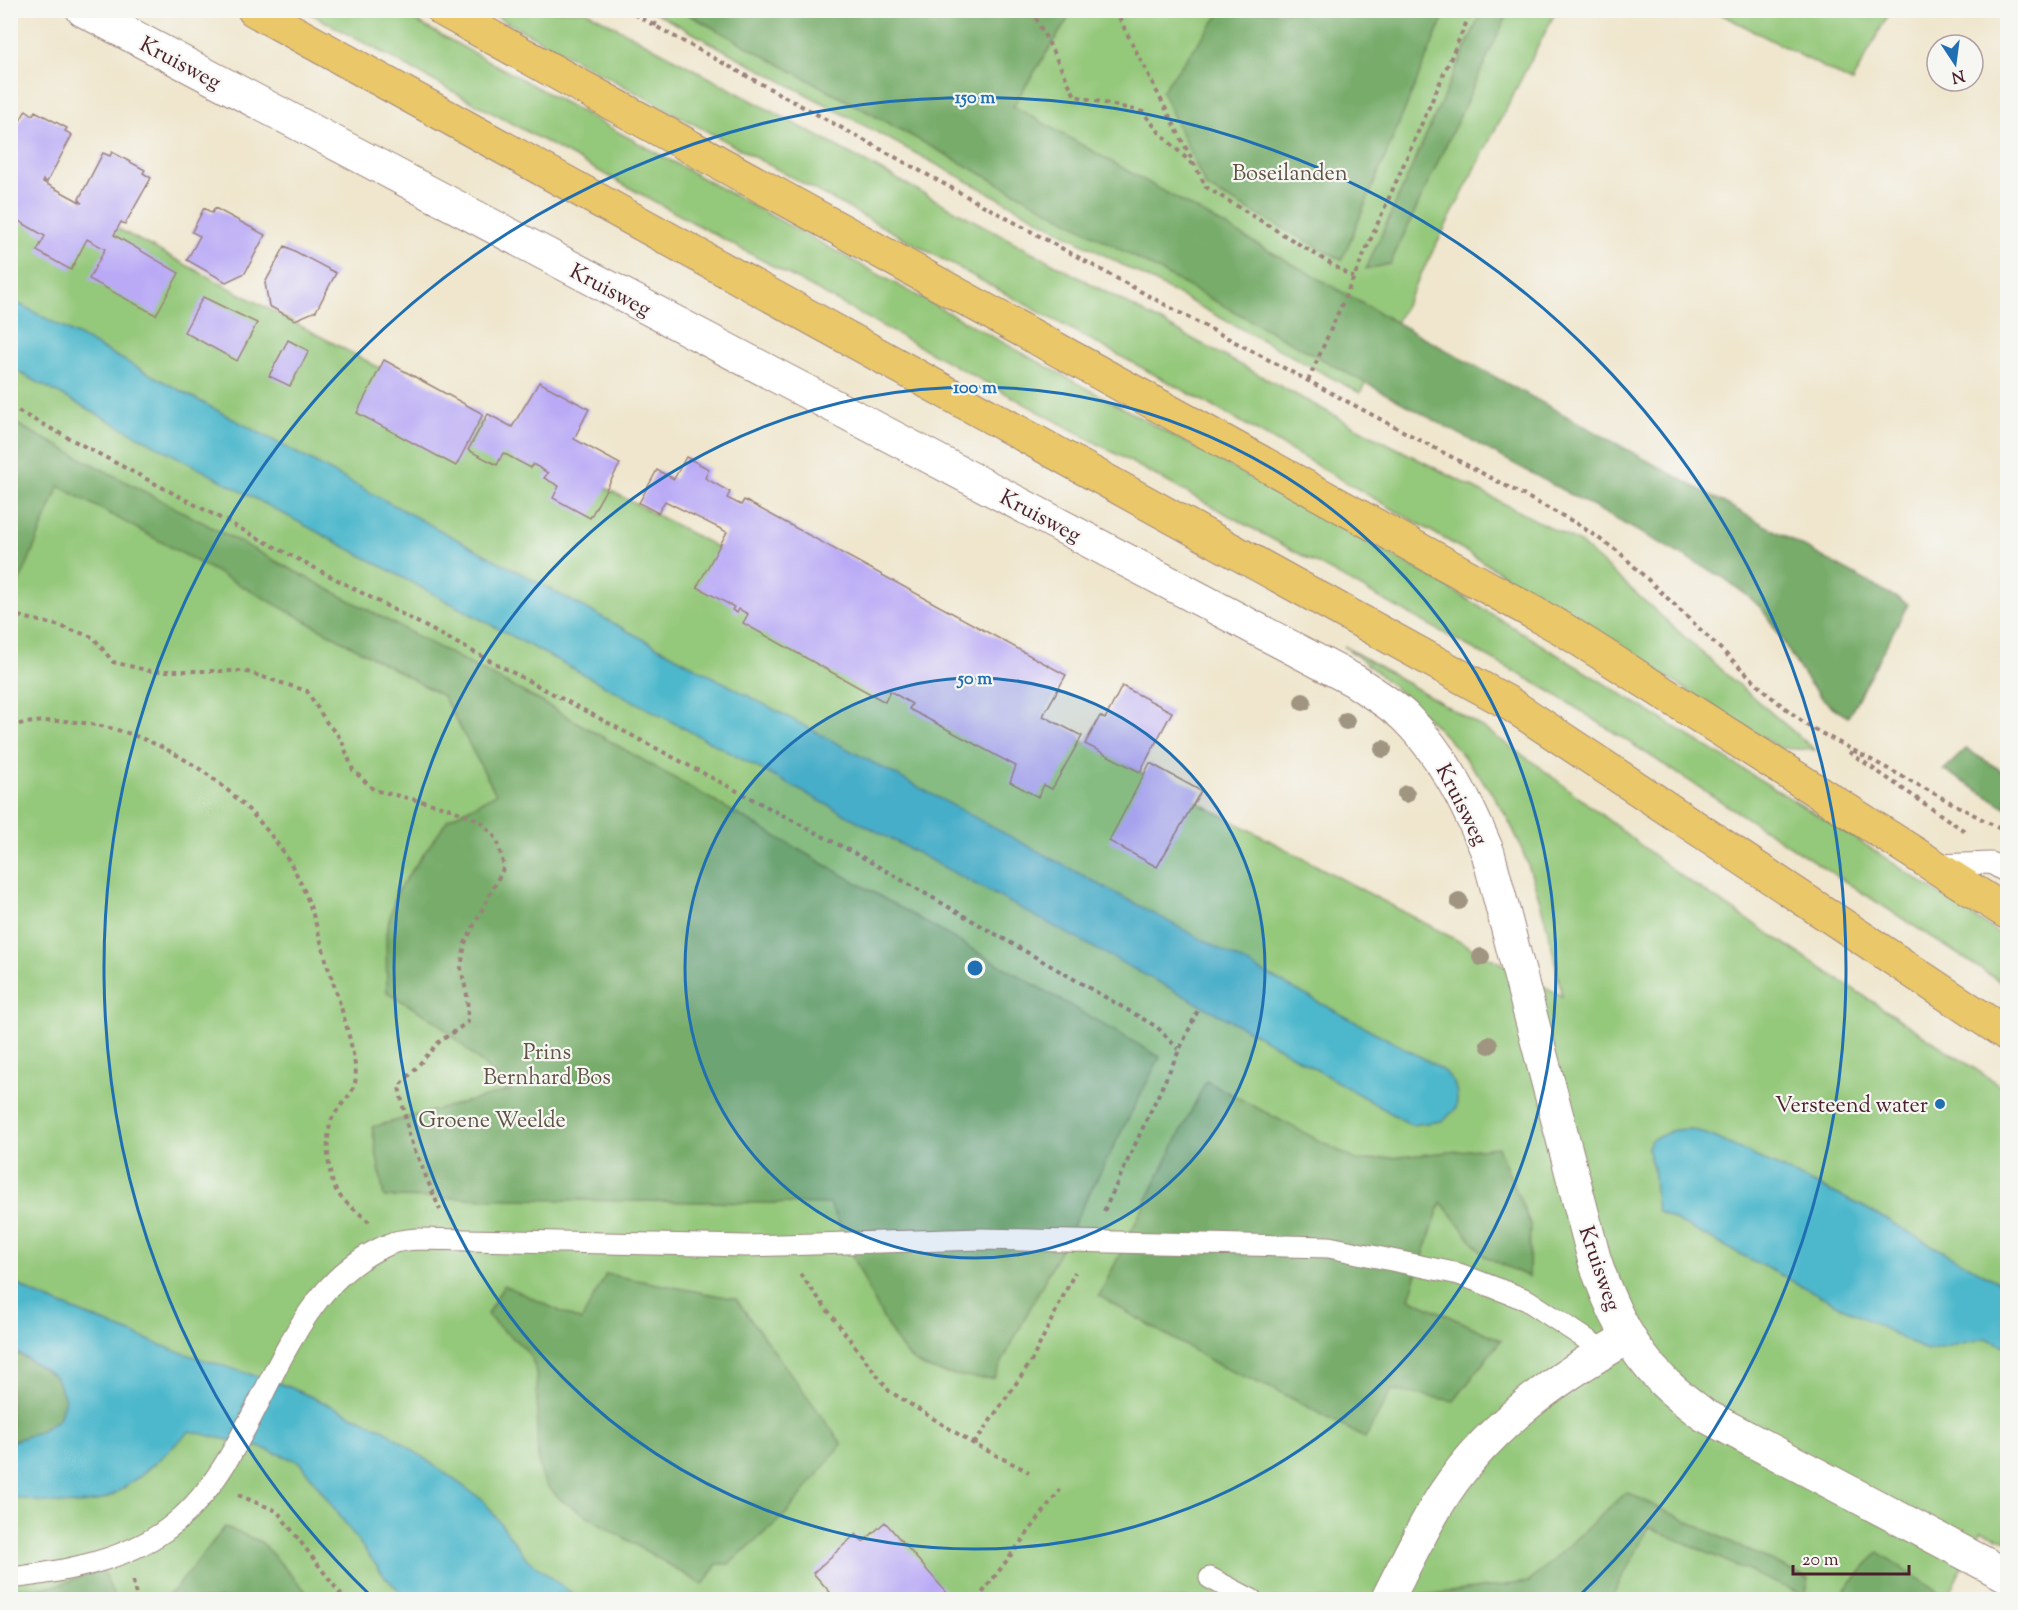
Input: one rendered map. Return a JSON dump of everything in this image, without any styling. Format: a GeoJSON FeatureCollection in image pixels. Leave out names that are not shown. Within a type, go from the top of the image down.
{"type":"FeatureCollection","features":[{"type":"Feature","properties":{"kind":"highway"},"geometry":{"type":"LineString","coordinates":[[254,10],[1507,702],[2007,1035]]}},
{"type":"Feature","properties":{"kind":"highway"},"geometry":{"type":"LineString","coordinates":[[443,10],[1563,629],[2007,913]]}},
{"type":"Feature","properties":{"kind":"street","name":"Kruisweg"},"geometry":{"type":"LineString","coordinates":[[83,10],[1355,681],[1403,715],[1444,764],[1466,801],[1488,853],[1606,1297],[1616,1344],[1704,1415],[2007,1576]]}},
{"type":"Feature","properties":{"kind":"street"},"geometry":{"type":"LineString","coordinates":[[1387,1599],[1437,1506],[1478,1450],[1540,1392],[1616,1344]]}},
{"type":"Feature","properties":{"kind":"lane"},"geometry":{"type":"LineString","coordinates":[[1935,866],[1991,863],[2007,873]]}},
{"type":"Feature","properties":{"kind":"lane"},"geometry":{"type":"LineString","coordinates":[[10,1578],[82,1565],[127,1551],[166,1530],[196,1502],[235,1448],[306,1314],[330,1285],[365,1258],[391,1243],[417,1239],[747,1246],[982,1239],[1329,1247],[1459,1274],[1527,1300],[1616,1344]]}},
{"type":"Feature","properties":{"kind":"lane"},"geometry":{"type":"LineString","coordinates":[[1210,1578],[1252,1599]]}},
{"type":"Feature","properties":{"kind":"path"},"geometry":{"type":"LineString","coordinates":[[626,10],[1308,381],[1576,523],[1619,552],[1770,696],[1808,726],[2007,833]]}},
{"type":"Feature","properties":{"kind":"path"},"geometry":{"type":"LineString","coordinates":[[654,26],[662,10]]}},
{"type":"Feature","properties":{"kind":"path"},"geometry":{"type":"LineString","coordinates":[[1032,10],[1075,96],[1143,112],[1159,132],[1196,167]]}},
{"type":"Feature","properties":{"kind":"path"},"geometry":{"type":"LineString","coordinates":[[1115,10],[1206,187],[1354,278]]}},
{"type":"Feature","properties":{"kind":"path"},"geometry":{"type":"LineString","coordinates":[[1308,381],[1472,10]]}},
{"type":"Feature","properties":{"kind":"path"},"geometry":{"type":"LineString","coordinates":[[10,407],[860,856],[1158,1027],[1179,1049]]}},
{"type":"Feature","properties":{"kind":"path"},"geometry":{"type":"LineString","coordinates":[[10,614],[57,625],[93,637],[113,662],[150,671],[244,671],[307,692],[327,723],[341,739],[352,770],[374,790],[445,807],[479,820],[497,839],[504,867],[465,943],[460,968],[467,995],[468,1022],[439,1042],[399,1087],[410,1139],[455,1240]]}},
{"type":"Feature","properties":{"kind":"path"},"geometry":{"type":"LineString","coordinates":[[10,726],[54,722],[80,723],[109,727],[141,738],[178,755],[226,790],[263,825],[289,861],[309,901],[354,1059],[356,1078],[352,1096],[333,1116],[327,1139],[335,1190],[391,1243]]}},
{"type":"Feature","properties":{"kind":"path"},"geometry":{"type":"LineString","coordinates":[[1833,741],[1972,835]]}},
{"type":"Feature","properties":{"kind":"path"},"geometry":{"type":"LineString","coordinates":[[1184,1037],[1198,1010]]}},
{"type":"Feature","properties":{"kind":"path"},"geometry":{"type":"LineString","coordinates":[[797,1271],[889,1391],[974,1444],[1029,1472]]}},
{"type":"Feature","properties":{"kind":"path"},"geometry":{"type":"LineString","coordinates":[[210,1483],[277,1511],[345,1599]]}},
{"type":"Feature","properties":{"kind":"path"},"geometry":{"type":"LineString","coordinates":[[977,1599],[1060,1490]]}},
{"type":"Feature","properties":{"kind":"green space"},"geometry":{"type":"Polygon","coordinates":[[[306,11],[397,11],[1428,575],[1861,842],[2007,939],[2007,986],[1550,691],[306,11]]]}},
{"type":"Feature","properties":{"kind":"green space"},"geometry":{"type":"Polygon","coordinates":[[[486,11],[586,11],[1350,424],[1580,543],[1729,677],[1815,750],[1779,748],[1469,553],[1238,420],[486,11]]]}},
{"type":"Feature","properties":{"kind":"green space","name":"Boseilanden"},"geometry":{"type":"Polygon","coordinates":[[[652,11],[1556,11],[1360,393],[652,11]]]}},
{"type":"Feature","properties":{"kind":"green space"},"geometry":{"type":"Polygon","coordinates":[[[682,11],[1073,11],[1013,106],[1388,318],[1908,604],[1848,717],[1819,695],[1808,682],[1760,607],[1724,578],[682,11]]]}},
{"type":"Feature","properties":{"kind":"green space"},"geometry":{"type":"Polygon","coordinates":[[[1222,11],[1446,11],[1342,260],[1206,187],[1162,91],[1222,11]]]}},
{"type":"Feature","properties":{"kind":"green space"},"geometry":{"type":"Polygon","coordinates":[[[1482,11],[1509,11],[1390,264],[1366,269],[1482,11]]]}},
{"type":"Feature","properties":{"kind":"green space"},"geometry":{"type":"Polygon","coordinates":[[[1715,11],[1890,11],[1852,82],[1715,11]]]}},
{"type":"Feature","properties":{"kind":"green space","name":"Groene Weelde"},"geometry":{"type":"Polygon","coordinates":[[[11,172],[1562,996],[1547,925],[1532,875],[1502,809],[1450,741],[1410,701],[1344,646],[1477,724],[1537,765],[1678,874],[2007,1090],[2007,1540],[1981,1531],[1946,1599],[11,1599],[11,172]]]}},
{"type":"Feature","properties":{"kind":"green space","name":"Prins Bernhard Bos"},"geometry":{"type":"Polygon","coordinates":[[[11,421],[540,701],[1160,1057],[994,1378],[965,1377],[935,1371],[918,1364],[907,1354],[894,1337],[869,1291],[830,1204],[384,1197],[372,1127],[511,1090],[437,1022],[387,992],[386,933],[396,893],[448,819],[496,794],[443,696],[59,486],[24,572],[11,596],[11,421]]]}},
{"type":"Feature","properties":{"kind":"green space"},"geometry":{"type":"Polygon","coordinates":[[[1966,749],[2007,774],[2007,808],[1944,770],[1966,749]]]}},
{"type":"Feature","properties":{"kind":"green space"},"geometry":{"type":"Polygon","coordinates":[[[1206,1081],[1358,1161],[1498,1147],[1530,1224],[1529,1277],[1484,1256],[1441,1202],[1409,1298],[1501,1340],[1454,1401],[1392,1390],[1365,1438],[1278,1391],[1222,1367],[1099,1296],[1206,1081]]]}},
{"type":"Feature","properties":{"kind":"green space"},"geometry":{"type":"Polygon","coordinates":[[[606,1274],[736,1299],[842,1444],[787,1513],[729,1564],[717,1564],[703,1585],[562,1501],[546,1484],[541,1473],[537,1444],[537,1381],[532,1359],[521,1345],[487,1314],[504,1285],[581,1321],[606,1274]]]}},
{"type":"Feature","properties":{"kind":"green space"},"geometry":{"type":"Polygon","coordinates":[[[10,1349],[55,1376],[65,1399],[59,1419],[39,1432],[11,1442],[10,1349]]]}},
{"type":"Feature","properties":{"kind":"green space"},"geometry":{"type":"Polygon","coordinates":[[[1626,1492],[1809,1579],[1805,1596],[1649,1527],[1611,1599],[1416,1599],[1418,1596],[1529,1582],[1626,1492]]]}},
{"type":"Feature","properties":{"kind":"green space"},"geometry":{"type":"Polygon","coordinates":[[[225,1527],[261,1542],[313,1599],[162,1599],[176,1588],[225,1527]]]}},
{"type":"Feature","properties":{"kind":"green space"},"geometry":{"type":"Polygon","coordinates":[[[1879,1552],[1947,1599],[1837,1599],[1879,1552]]]}},
{"type":"Feature","properties":{"kind":"green space"},"geometry":{"type":"Polygon","coordinates":[[[103,1570],[115,1599],[11,1600],[11,1589],[51,1587],[103,1570]]]}},
{"type":"Feature","properties":{"kind":"water"},"geometry":{"type":"Polygon","coordinates":[[[10,299],[1430,1062],[1449,1076],[1455,1086],[1456,1109],[1442,1121],[1411,1125],[1257,1035],[11,368],[10,299]]]}},
{"type":"Feature","properties":{"kind":"water"},"geometry":{"type":"Polygon","coordinates":[[[1691,1129],[1714,1137],[1862,1206],[2007,1287],[2007,1347],[1986,1338],[1927,1351],[1657,1211],[1653,1167],[1647,1149],[1651,1140],[1674,1130],[1691,1129]]]}},
{"type":"Feature","properties":{"kind":"water"},"geometry":{"type":"Polygon","coordinates":[[[11,1280],[32,1293],[173,1350],[287,1386],[383,1429],[484,1501],[527,1559],[579,1599],[408,1599],[384,1576],[300,1462],[262,1448],[190,1431],[131,1483],[105,1499],[73,1504],[11,1497],[11,1442],[39,1432],[59,1419],[65,1399],[55,1376],[11,1349],[11,1280]]]}},
{"type":"Feature","properties":{"kind":"building"},"geometry":{"type":"Polygon","coordinates":[[[26,110],[33,115],[35,111],[67,128],[65,131],[72,135],[47,182],[43,180],[43,182],[82,203],[79,199],[103,153],[110,156],[112,152],[145,170],[143,173],[151,178],[125,224],[121,222],[114,235],[179,273],[156,315],[89,279],[105,249],[87,239],[71,270],[37,251],[45,236],[10,216],[10,139],[26,110]]]}},
{"type":"Feature","properties":{"kind":"building"},"geometry":{"type":"Polygon","coordinates":[[[204,208],[212,213],[215,208],[265,235],[245,273],[226,282],[187,260],[200,236],[192,232],[204,208]]]}},
{"type":"Feature","properties":{"kind":"building"},"geometry":{"type":"Polygon","coordinates":[[[285,246],[336,273],[316,311],[295,320],[269,306],[265,283],[285,246]]]}},
{"type":"Feature","properties":{"kind":"building"},"geometry":{"type":"Polygon","coordinates":[[[203,297],[257,323],[237,361],[184,332],[203,297]]]}},
{"type":"Feature","properties":{"kind":"building"},"geometry":{"type":"Polygon","coordinates":[[[288,340],[309,351],[290,386],[269,376],[288,340]]]}},
{"type":"Feature","properties":{"kind":"building"},"geometry":{"type":"Polygon","coordinates":[[[384,360],[483,414],[456,466],[357,413],[384,360]]]}},
{"type":"Feature","properties":{"kind":"building"},"geometry":{"type":"Polygon","coordinates":[[[539,382],[589,409],[574,439],[620,464],[590,518],[553,498],[559,486],[544,478],[548,473],[533,464],[531,468],[503,453],[497,465],[468,450],[488,414],[512,427],[539,382]]]}},
{"type":"Feature","properties":{"kind":"building"},"geometry":{"type":"Polygon","coordinates":[[[686,457],[709,469],[705,478],[730,492],[727,498],[741,505],[744,500],[1066,675],[1043,716],[1082,736],[1052,789],[1044,785],[1038,797],[1010,782],[1016,766],[909,709],[912,704],[890,691],[885,702],[743,623],[748,614],[739,609],[737,613],[732,610],[734,607],[697,587],[727,532],[665,501],[658,513],[639,503],[657,470],[674,479],[686,457]]]}},
{"type":"Feature","properties":{"kind":"building"},"geometry":{"type":"Polygon","coordinates":[[[1122,686],[1172,712],[1140,772],[1085,744],[1100,716],[1105,719],[1122,686]]]}},
{"type":"Feature","properties":{"kind":"building"},"geometry":{"type":"Polygon","coordinates":[[[1150,763],[1201,791],[1157,867],[1109,841],[1150,763]]]}},
{"type":"Feature","properties":{"kind":"building"},"geometry":{"type":"Polygon","coordinates":[[[885,1522],[947,1593],[956,1599],[836,1599],[813,1573],[856,1534],[863,1542],[885,1522]]]}},
{"type":"Feature","properties":{"kind":"place","name":"Versteend water"},"geometry":{"type":"Point","coordinates":[1940,1104]}}]}
